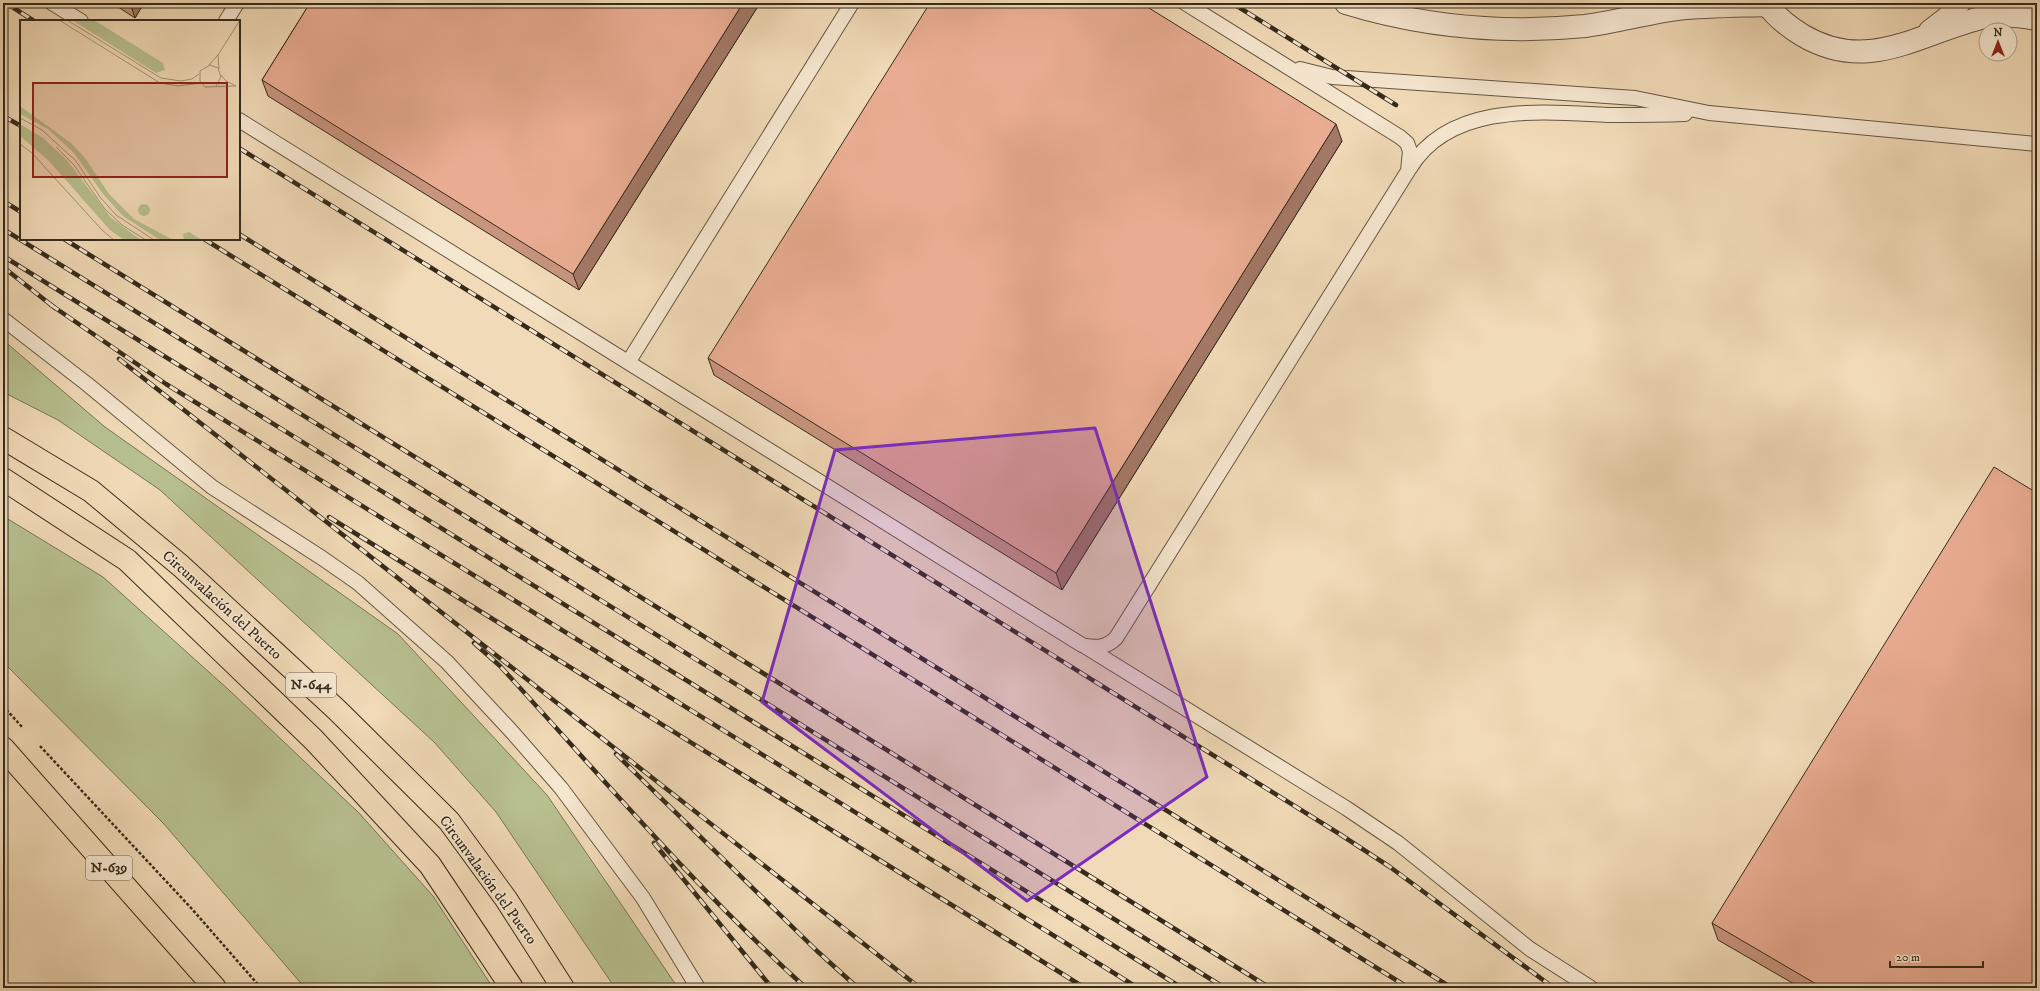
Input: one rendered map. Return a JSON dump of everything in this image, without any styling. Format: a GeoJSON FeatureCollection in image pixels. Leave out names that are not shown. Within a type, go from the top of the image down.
{"type":"FeatureCollection","features":[{"type":"Feature","properties":{"kind":"highway","name":"Circunvalación del Puerto"},"geometry":{"type":"LineString","coordinates":[[3,438],[91,491],[180,566],[337,710],[449,821],[506,899],[563,988]]}},
{"type":"Feature","properties":{"kind":"highway","name":"Circunvalación del Puerto"},"geometry":{"type":"LineString","coordinates":[[3,479],[127,560],[314,740],[430,865],[512,988]]}},
{"type":"Feature","properties":{"kind":"highway","name":"N-639"},"geometry":{"type":"LineString","coordinates":[[3,748],[215,988]]}},
{"type":"Feature","properties":{"kind":"street"},"geometry":{"type":"LineString","coordinates":[[1346,3],[1377,13],[1424,22],[1474,28],[1526,30],[1586,26],[1676,10],[1711,6],[1767,4],[1788,26],[1813,41],[1840,50],[1869,52],[1898,47],[1924,36],[1986,17],[2021,16],[2037,19]]}},
{"type":"Feature","properties":{"kind":"street"},"geometry":{"type":"LineString","coordinates":[[1924,36],[1947,18],[1959,3]]}},
{"type":"Feature","properties":{"kind":"lane"},"geometry":{"type":"LineString","coordinates":[[52,3],[79,20]]}},
{"type":"Feature","properties":{"kind":"lane"},"geometry":{"type":"LineString","coordinates":[[227,20],[237,3]]}},
{"type":"Feature","properties":{"kind":"lane"},"geometry":{"type":"LineString","coordinates":[[629,361],[852,3]]}},
{"type":"Feature","properties":{"kind":"lane"},"geometry":{"type":"LineString","coordinates":[[1185,3],[1400,137],[1407,143],[1410,152],[1408,171]]}},
{"type":"Feature","properties":{"kind":"lane"},"geometry":{"type":"LineString","coordinates":[[1278,61],[1297,69],[1332,77],[1635,98],[1709,113],[2037,144]]}},
{"type":"Feature","properties":{"kind":"lane"},"geometry":{"type":"LineString","coordinates":[[1082,645],[1103,647],[1110,644],[1116,638],[1418,154],[1437,138],[1462,125],[1491,116],[1527,112],[1637,116],[1709,113]]}},
{"type":"Feature","properties":{"kind":"lane"},"geometry":{"type":"LineString","coordinates":[[240,121],[1346,808],[1398,843],[1530,949],[1591,988]]}},
{"type":"Feature","properties":{"kind":"lane"},"geometry":{"type":"LineString","coordinates":[[3,319],[87,384],[212,487],[358,583],[447,662],[513,733],[561,788],[643,898],[698,988]]}},
{"type":"Feature","properties":{"kind":"path"},"geometry":{"type":"LineString","coordinates":[[3,706],[26,730]]}},
{"type":"Feature","properties":{"kind":"path"},"geometry":{"type":"LineString","coordinates":[[36,742],[192,909],[261,988]]}},
{"type":"Feature","properties":{"kind":"highlighted area"},"geometry":{"type":"Polygon","coordinates":[[[1095,428],[1207,777],[1027,901],[762,702],[835,450],[1095,428]]]}},
{"type":"Feature","properties":{"kind":"green space"},"geometry":{"type":"Polygon","coordinates":[[[3,340],[105,427],[398,634],[547,795],[678,988],[615,988],[496,812],[434,742],[160,490],[58,420],[3,392],[3,340]]]}},
{"type":"Feature","properties":{"kind":"green space"},"geometry":{"type":"Polygon","coordinates":[[[3,516],[103,577],[229,690],[359,813],[433,896],[493,988],[305,988],[164,824],[3,662],[3,516]]]}},
{"type":"Feature","properties":{"kind":"building"},"geometry":{"type":"Polygon","coordinates":[[[310,3],[743,3],[573,274],[262,80],[310,3]]]}},
{"type":"Feature","properties":{"kind":"building"},"geometry":{"type":"Polygon","coordinates":[[[930,3],[1141,3],[1336,124],[1056,573],[708,358],[930,3]]]}},
{"type":"Feature","properties":{"kind":"building"},"geometry":{"type":"Polygon","coordinates":[[[1994,467],[2037,493],[2037,988],[1823,988],[1712,923],[1994,467]]]}},
{"type":"Feature","properties":{"kind":"railway"},"geometry":{"type":"LineString","coordinates":[[6,3],[32,20]]}},
{"type":"Feature","properties":{"kind":"railway"},"geometry":{"type":"LineString","coordinates":[[1232,3],[1396,105]]}},
{"type":"Feature","properties":{"kind":"railway"},"geometry":{"type":"LineString","coordinates":[[3,116],[20,125]]}},
{"type":"Feature","properties":{"kind":"railway"},"geometry":{"type":"LineString","coordinates":[[240,149],[1338,833],[1390,867],[1554,988]]}},
{"type":"Feature","properties":{"kind":"railway"},"geometry":{"type":"LineString","coordinates":[[3,201],[20,211]]}},
{"type":"Feature","properties":{"kind":"railway"},"geometry":{"type":"LineString","coordinates":[[3,229],[20,240]]}},
{"type":"Feature","properties":{"kind":"railway"},"geometry":{"type":"LineString","coordinates":[[240,235],[1452,988]]}},
{"type":"Feature","properties":{"kind":"railway"},"geometry":{"type":"LineString","coordinates":[[21,240],[1225,988]]}},
{"type":"Feature","properties":{"kind":"railway"},"geometry":{"type":"LineString","coordinates":[[66,240],[1270,988]]}},
{"type":"Feature","properties":{"kind":"railway"},"geometry":{"type":"LineString","coordinates":[[206,240],[1409,988]]}},
{"type":"Feature","properties":{"kind":"railway"},"geometry":{"type":"LineString","coordinates":[[3,256],[1182,988]]}},
{"type":"Feature","properties":{"kind":"railway"},"geometry":{"type":"LineString","coordinates":[[3,267],[55,308]]}},
{"type":"Feature","properties":{"kind":"railway"},"geometry":{"type":"LineString","coordinates":[[51,305],[166,384],[1138,988]]}},
{"type":"Feature","properties":{"kind":"railway"},"geometry":{"type":"LineString","coordinates":[[119,359],[920,988]]}},
{"type":"Feature","properties":{"kind":"railway"},"geometry":{"type":"LineString","coordinates":[[329,517],[1085,988]]}},
{"type":"Feature","properties":{"kind":"railway"},"geometry":{"type":"LineString","coordinates":[[474,643],[500,666],[687,871],[765,950],[806,988]]}},
{"type":"Feature","properties":{"kind":"railway"},"geometry":{"type":"LineString","coordinates":[[616,754],[817,951],[858,988]]}},
{"type":"Feature","properties":{"kind":"railway"},"geometry":{"type":"LineString","coordinates":[[654,843],[772,988]]}}]}
